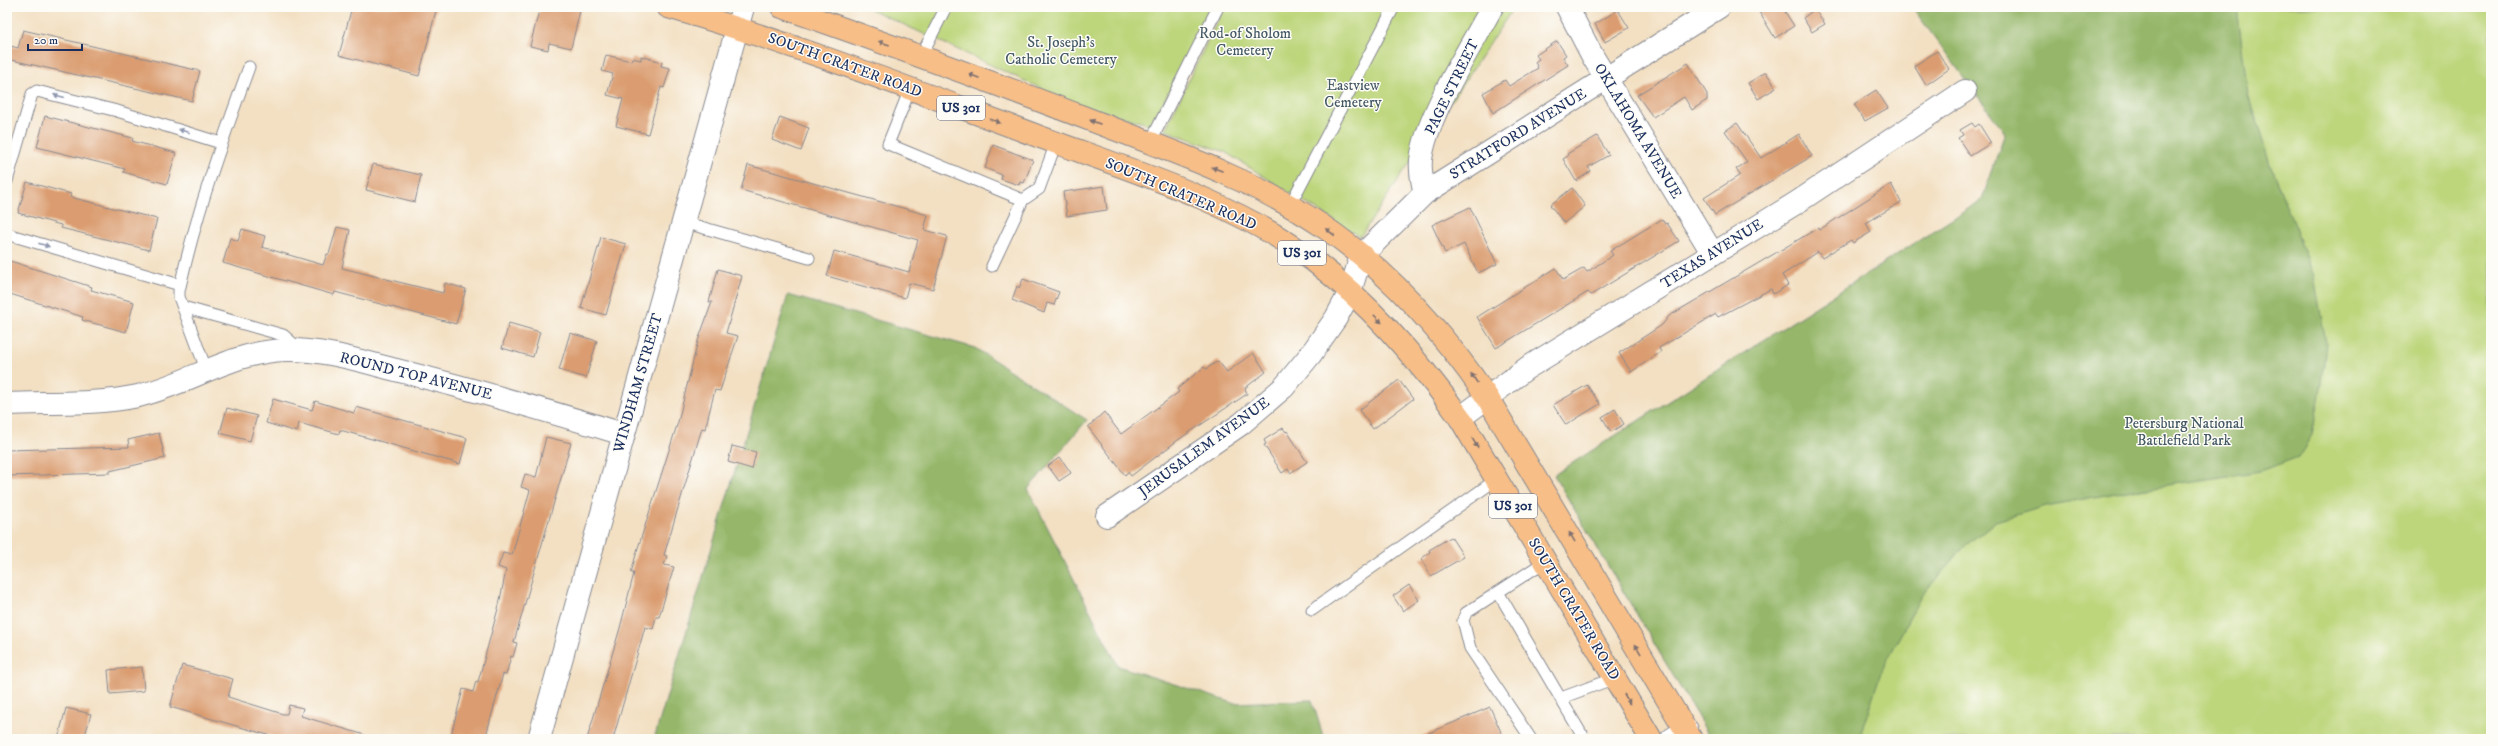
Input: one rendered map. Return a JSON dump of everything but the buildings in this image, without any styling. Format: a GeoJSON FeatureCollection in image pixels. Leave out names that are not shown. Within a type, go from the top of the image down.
{"type":"FeatureCollection","features":[{"type":"Feature","properties":{"kind":"main road","name":"SOUTH CRATER ROAD"},"geometry":{"type":"LineString","coordinates":[[668,7],[740,17],[910,89],[1164,183],[1232,212],[1274,235],[1313,261],[1350,292],[1401,342],[1431,378],[1460,418],[1651,739]]}},
{"type":"Feature","properties":{"kind":"main road","name":"US 301"},"geometry":{"type":"LineString","coordinates":[[782,7],[921,56],[1241,179],[1290,205],[1323,226],[1361,256],[1386,277],[1457,354],[1487,397],[1683,736]]}},
{"type":"Feature","properties":{"kind":"street","name":"PAGE STREET"},"geometry":{"type":"LineString","coordinates":[[1425,193],[1421,160],[1425,142],[1441,102],[1492,7]]}},
{"type":"Feature","properties":{"kind":"street","name":"OKLAHOMA AVENUE"},"geometry":{"type":"LineString","coordinates":[[1567,7],[1606,79],[1713,254]]}},
{"type":"Feature","properties":{"kind":"street","name":"STRATFORD AVENUE"},"geometry":{"type":"LineString","coordinates":[[1350,292],[1361,256],[1425,193],[1719,7]]}},
{"type":"Feature","properties":{"kind":"street","name":"WINDHAM STREET"},"geometry":{"type":"LineString","coordinates":[[539,739],[740,17]]}},
{"type":"Feature","properties":{"kind":"street","name":"TEXAS AVENUE"},"geometry":{"type":"LineString","coordinates":[[1460,418],[1527,368],[1796,203],[1965,91]]}},
{"type":"Feature","properties":{"kind":"street","name":"JERUSALEM AVENUE"},"geometry":{"type":"LineString","coordinates":[[1107,516],[1241,424],[1274,396],[1311,354],[1350,292]]}},
{"type":"Feature","properties":{"kind":"street","name":"ROUND TOP AVENUE"},"geometry":{"type":"LineString","coordinates":[[7,404],[118,399],[159,389],[206,369],[263,352],[300,350],[347,358],[438,380],[623,434]]}},
{"type":"Feature","properties":{"kind":"lane"},"geometry":{"type":"LineString","coordinates":[[921,56],[946,7]]}},
{"type":"Feature","properties":{"kind":"lane"},"geometry":{"type":"LineString","coordinates":[[1150,143],[1218,7]]}},
{"type":"Feature","properties":{"kind":"lane"},"geometry":{"type":"LineString","coordinates":[[1290,205],[1394,7]]}},
{"type":"Feature","properties":{"kind":"lane"},"geometry":{"type":"LineString","coordinates":[[206,369],[179,297],[180,285],[192,236],[221,143],[249,67]]}},
{"type":"Feature","properties":{"kind":"lane"},"geometry":{"type":"LineString","coordinates":[[910,89],[888,144],[1023,200]]}},
{"type":"Feature","properties":{"kind":"lane"},"geometry":{"type":"LineString","coordinates":[[7,181],[32,94],[36,91],[117,111],[221,143]]}},
{"type":"Feature","properties":{"kind":"lane"},"geometry":{"type":"LineString","coordinates":[[992,266],[1023,200],[1039,189],[1056,143]]}},
{"type":"Feature","properties":{"kind":"lane"},"geometry":{"type":"LineString","coordinates":[[683,222],[809,258]]}},
{"type":"Feature","properties":{"kind":"lane"},"geometry":{"type":"LineString","coordinates":[[7,234],[180,285]]}},
{"type":"Feature","properties":{"kind":"lane"},"geometry":{"type":"LineString","coordinates":[[183,307],[283,335],[300,350]]}},
{"type":"Feature","properties":{"kind":"lane"},"geometry":{"type":"LineString","coordinates":[[1312,610],[1496,479]]}},
{"type":"Feature","properties":{"kind":"lane"},"geometry":{"type":"LineString","coordinates":[[1531,739],[1470,648],[1463,620],[1466,613],[1546,561]]}},
{"type":"Feature","properties":{"kind":"lane"},"geometry":{"type":"LineString","coordinates":[[1498,592],[1582,735],[1581,739]]}},
{"type":"Feature","properties":{"kind":"lane"},"geometry":{"type":"LineString","coordinates":[[1561,698],[1615,678]]}},
{"type":"Feature","properties":{"kind":"green space","name":"St. Joseph's Catholic Cemetery"},"geometry":{"type":"Polygon","coordinates":[[[866,7],[1214,7],[1151,125],[1068,101],[866,7]]]}},
{"type":"Feature","properties":{"kind":"green space","name":"Eastview Cemetery"},"geometry":{"type":"Polygon","coordinates":[[[1224,7],[1514,7],[1360,237],[1225,152],[1165,130],[1224,7]]]}},
{"type":"Feature","properties":{"kind":"green space"},"geometry":{"type":"Polygon","coordinates":[[[1912,7],[2237,7],[2248,95],[2271,167],[2314,276],[2326,343],[2322,384],[2312,435],[2298,457],[2261,471],[2127,491],[2046,506],[1996,521],[1966,545],[1921,596],[1881,672],[1859,739],[1711,739],[1554,475],[1982,200],[2005,133],[1912,7]]]}},
{"type":"Feature","properties":{"kind":"green space","name":"Petersburg National Battlefield Park"},"geometry":{"type":"Polygon","coordinates":[[[1962,7],[2491,7],[2491,739],[1711,739],[1554,475],[1982,200],[2005,133],[1962,7]]]}},
{"type":"Feature","properties":{"kind":"green space"},"geometry":{"type":"Polygon","coordinates":[[[788,295],[975,348],[1087,420],[1028,489],[1118,666],[1233,703],[1312,700],[1324,739],[654,739],[788,295]]]}},
{"type":"Feature","properties":{"kind":"park label","name":"Rod-of Sholom Cemetery"},"geometry":{"type":"Point","coordinates":[1245,42]}}]}
